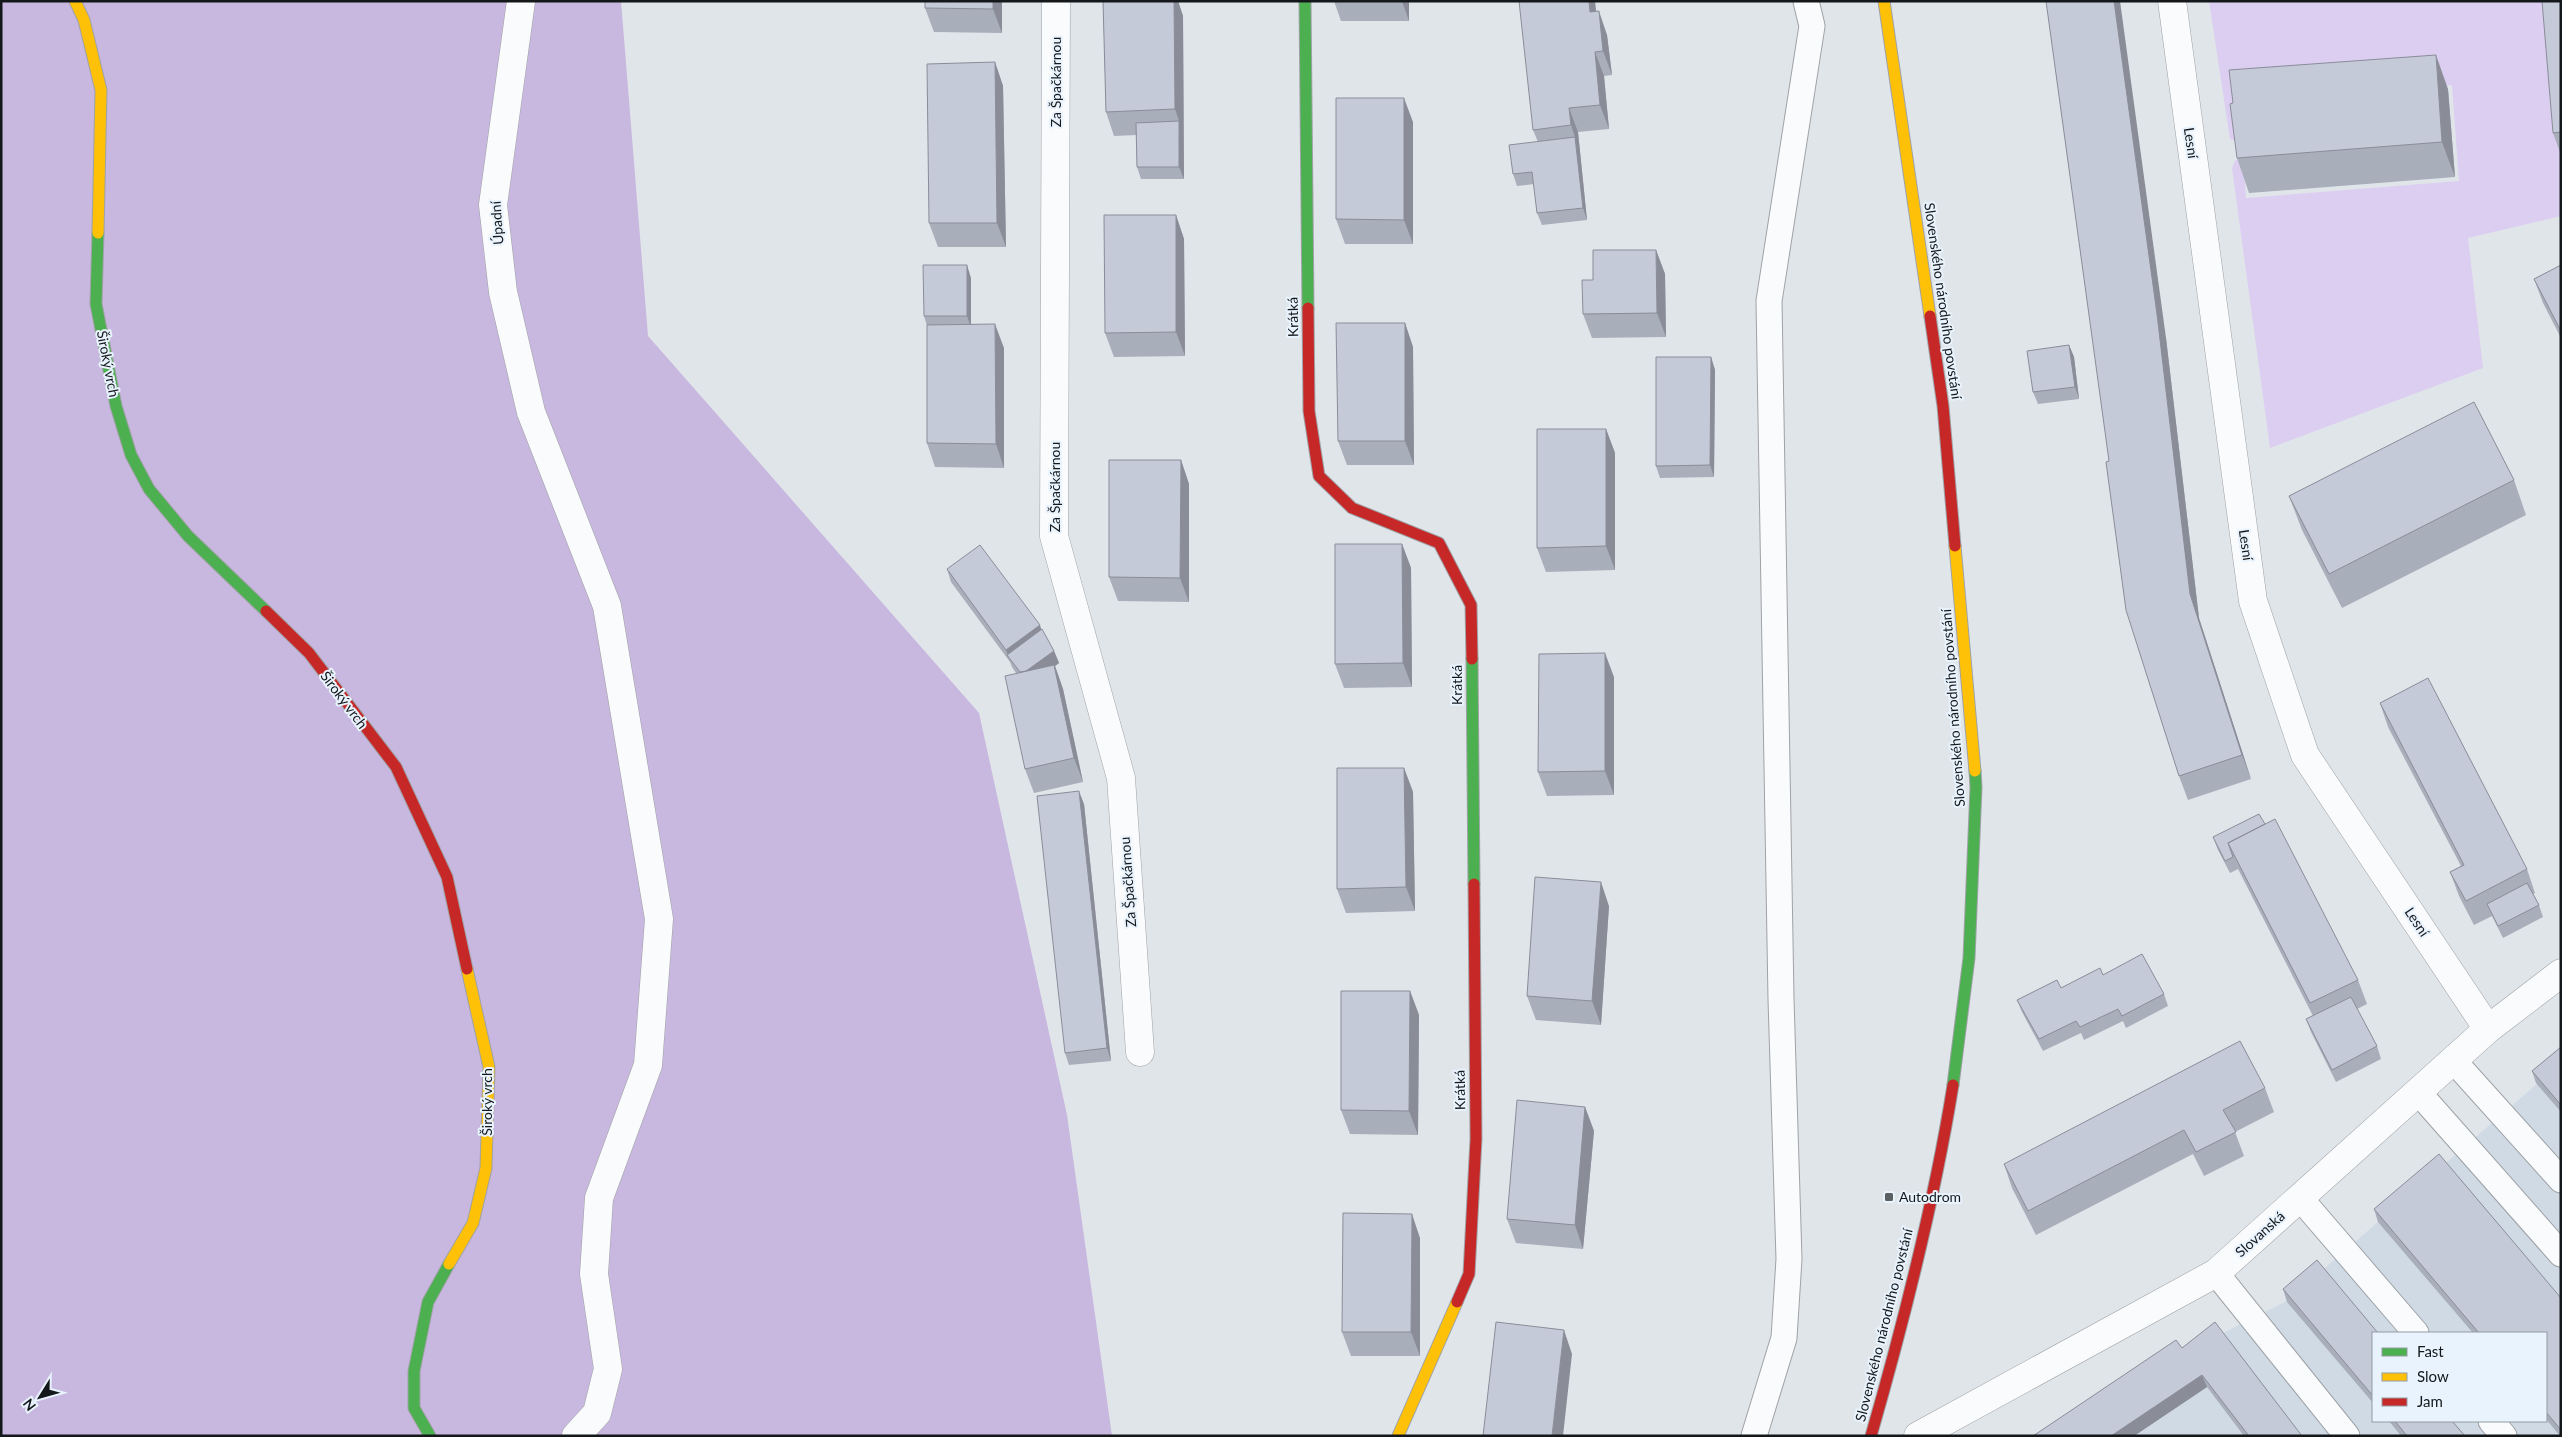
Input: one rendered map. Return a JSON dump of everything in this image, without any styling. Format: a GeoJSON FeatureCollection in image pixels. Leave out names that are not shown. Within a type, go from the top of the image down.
{"type":"FeatureCollection","features":[{"type":"Feature","properties":{"kind":"street","name":"Široký vrch"},"geometry":{"type":"LineString","coordinates":[[75,1],[84,20],[101,90],[96,304],[116,406],[131,455],[150,489],[188,536],[309,653],[396,767],[447,877],[489,1067],[486,1168],[473,1223],[428,1302],[414,1371],[414,1408],[430,1436]]}},
{"type":"Feature","properties":{"kind":"street","name":"Úpadní"},"geometry":{"type":"LineString","coordinates":[[521,1],[493,205],[503,292],[531,412],[608,606],[659,919],[648,1065],[599,1198],[594,1274],[608,1369],[596,1413],[576,1436]]}},
{"type":"Feature","properties":{"kind":"street","name":"Za Špačkárnou"},"geometry":{"type":"LineString","coordinates":[[1056,1],[1054,536],[1122,778],[1140,1052]]}},
{"type":"Feature","properties":{"kind":"street","name":"Krátká"},"geometry":{"type":"LineString","coordinates":[[1305,1],[1309,411],[1319,476],[1352,508],[1439,543],[1471,604],[1476,1139],[1469,1274],[1398,1436]]}},
{"type":"Feature","properties":{"kind":"street","name":"Slovenského národního povstání"},"geometry":{"type":"LineString","coordinates":[[1871,1436],[1902,1325],[1946,1131],[1960,1042],[1969,958],[1976,787],[1943,406],[1884,1]]}},
{"type":"Feature","properties":{"kind":"street","name":"Lesní"},"geometry":{"type":"LineString","coordinates":[[2172,1],[2253,601],[2305,755],[2488,1029]]}},
{"type":"Feature","properties":{"kind":"street","name":"Slovanská"},"geometry":{"type":"LineString","coordinates":[[1918,1436],[2216,1273],[2488,1029],[2561,973]]}},
{"type":"Feature","properties":{"kind":"lane"},"geometry":{"type":"LineString","coordinates":[[1754,1436],[1784,1338],[1790,1259],[1781,999],[1769,301],[1812,26],[1806,1]]}},
{"type":"Feature","properties":{"kind":"lane"},"geometry":{"type":"LineString","coordinates":[[2454,1060],[2561,1180]]}},
{"type":"Feature","properties":{"kind":"lane"},"geometry":{"type":"LineString","coordinates":[[2418,1092],[2561,1254]]}},
{"type":"Feature","properties":{"kind":"lane"},"geometry":{"type":"LineString","coordinates":[[2300,1198],[2415,1332]]}},
{"type":"Feature","properties":{"kind":"lane"},"geometry":{"type":"LineString","coordinates":[[2216,1273],[2347,1436]]}},
{"type":"Feature","properties":{"kind":"lane"},"geometry":{"type":"LineString","coordinates":[[2492,1422],[2504,1436]]}},
{"type":"Feature","properties":{"kind":"shaded area"},"geometry":{"type":"Polygon","coordinates":[[[1,1],[621,1],[648,336],[979,713],[1067,1115],[1112,1436],[1,1436],[1,1]]]}},
{"type":"Feature","properties":{"kind":"shaded area"},"geometry":{"type":"Polygon","coordinates":[[[2209,1],[2561,1],[2561,216],[2468,238],[2483,368],[2270,448],[2232,168],[2235,161],[2243,157],[2246,198],[2459,181],[2452,85],[2238,101],[2241,142],[2230,139],[2209,1]]]}},
{"type":"Feature","properties":{"kind":"shaded area"},"geometry":{"type":"Polygon","coordinates":[[[2561,1063],[2561,1436],[2056,1436],[2219,1335],[2287,1301],[2561,1063]]]}},
{"type":"Feature","properties":{"kind":"building"},"geometry":{"type":"Polygon","coordinates":[[[925,1],[993,1],[993,9],[925,8],[925,1]]]}},
{"type":"Feature","properties":{"kind":"building"},"geometry":{"type":"Polygon","coordinates":[[[1103,1],[1174,1],[1175,109],[1106,112],[1103,1]]]}},
{"type":"Feature","properties":{"kind":"building"},"geometry":{"type":"Polygon","coordinates":[[[1519,1],[1589,1],[1590,12],[1599,11],[1603,51],[1595,52],[1600,105],[1569,108],[1571,125],[1533,130],[1519,1]]]}},
{"type":"Feature","properties":{"kind":"building"},"geometry":{"type":"Polygon","coordinates":[[[2046,1],[2114,1],[2157,314],[2190,594],[2242,755],[2179,776],[2126,610],[2106,462],[2109,461],[2046,1]]]}},
{"type":"Feature","properties":{"kind":"building"},"geometry":{"type":"Polygon","coordinates":[[[2542,1],[2561,1],[2561,132],[2553,133],[2542,1]]]}},
{"type":"Feature","properties":{"kind":"building"},"geometry":{"type":"Polygon","coordinates":[[[2436,55],[2442,142],[2237,158],[2230,104],[2233,103],[2229,70],[2436,55]]]}},
{"type":"Feature","properties":{"kind":"building"},"geometry":{"type":"Polygon","coordinates":[[[995,62],[997,223],[929,223],[927,64],[995,62]]]}},
{"type":"Feature","properties":{"kind":"building"},"geometry":{"type":"Polygon","coordinates":[[[1336,98],[1404,98],[1404,220],[1336,219],[1336,98]]]}},
{"type":"Feature","properties":{"kind":"building"},"geometry":{"type":"Polygon","coordinates":[[[1179,121],[1179,167],[1137,167],[1136,123],[1179,121]]]}},
{"type":"Feature","properties":{"kind":"building"},"geometry":{"type":"Polygon","coordinates":[[[1575,137],[1583,208],[1537,213],[1532,172],[1513,174],[1509,145],[1575,137]]]}},
{"type":"Feature","properties":{"kind":"building"},"geometry":{"type":"Polygon","coordinates":[[[1104,215],[1176,215],[1176,332],[1105,333],[1104,215]]]}},
{"type":"Feature","properties":{"kind":"building"},"geometry":{"type":"Polygon","coordinates":[[[1593,250],[1656,250],[1657,313],[1583,314],[1582,280],[1593,280],[1593,250]]]}},
{"type":"Feature","properties":{"kind":"building"},"geometry":{"type":"Polygon","coordinates":[[[923,265],[967,265],[967,316],[924,316],[923,265]]]}},
{"type":"Feature","properties":{"kind":"building"},"geometry":{"type":"Polygon","coordinates":[[[2561,265],[2561,331],[2534,279],[2561,265]]]}},
{"type":"Feature","properties":{"kind":"building"},"geometry":{"type":"Polygon","coordinates":[[[1336,323],[1405,323],[1405,441],[1338,441],[1336,323]]]}},
{"type":"Feature","properties":{"kind":"building"},"geometry":{"type":"Polygon","coordinates":[[[995,324],[996,444],[927,443],[927,325],[995,324]]]}},
{"type":"Feature","properties":{"kind":"building"},"geometry":{"type":"Polygon","coordinates":[[[2069,345],[2075,387],[2033,392],[2027,351],[2069,345]]]}},
{"type":"Feature","properties":{"kind":"building"},"geometry":{"type":"Polygon","coordinates":[[[1656,357],[1711,357],[1710,465],[1656,466],[1656,357]]]}},
{"type":"Feature","properties":{"kind":"building"},"geometry":{"type":"Polygon","coordinates":[[[2474,402],[2514,480],[2329,574],[2289,496],[2474,402]]]}},
{"type":"Feature","properties":{"kind":"building"},"geometry":{"type":"Polygon","coordinates":[[[1537,429],[1606,429],[1606,546],[1537,548],[1537,429]]]}},
{"type":"Feature","properties":{"kind":"building"},"geometry":{"type":"Polygon","coordinates":[[[1109,460],[1181,460],[1180,578],[1109,577],[1109,460]]]}},
{"type":"Feature","properties":{"kind":"building"},"geometry":{"type":"Polygon","coordinates":[[[1335,544],[1402,544],[1403,663],[1335,664],[1335,544]]]}},
{"type":"Feature","properties":{"kind":"building"},"geometry":{"type":"Polygon","coordinates":[[[980,545],[1040,625],[1006,650],[947,569],[980,545]]]}},
{"type":"Feature","properties":{"kind":"building"},"geometry":{"type":"Polygon","coordinates":[[[1042,629],[1054,651],[1026,671],[1020,672],[1007,655],[1042,629]]]}},
{"type":"Feature","properties":{"kind":"building"},"geometry":{"type":"Polygon","coordinates":[[[1605,653],[1605,771],[1538,772],[1539,654],[1605,653]]]}},
{"type":"Feature","properties":{"kind":"building"},"geometry":{"type":"Polygon","coordinates":[[[1054,665],[1074,758],[1025,769],[1005,676],[1054,665]]]}},
{"type":"Feature","properties":{"kind":"building"},"geometry":{"type":"Polygon","coordinates":[[[2428,678],[2527,869],[2466,901],[2450,872],[2464,865],[2380,703],[2428,678]]]}},
{"type":"Feature","properties":{"kind":"building"},"geometry":{"type":"Polygon","coordinates":[[[1337,768],[1404,768],[1406,887],[1337,889],[1337,768]]]}},
{"type":"Feature","properties":{"kind":"building"},"geometry":{"type":"Polygon","coordinates":[[[1079,791],[1107,1048],[1065,1053],[1037,796],[1079,791]]]}},
{"type":"Feature","properties":{"kind":"building"},"geometry":{"type":"Polygon","coordinates":[[[2259,814],[2265,824],[2228,843],[2233,857],[2225,861],[2213,837],[2259,814]]]}},
{"type":"Feature","properties":{"kind":"building"},"geometry":{"type":"Polygon","coordinates":[[[2275,819],[2358,980],[2310,1003],[2228,843],[2275,819]]]}},
{"type":"Feature","properties":{"kind":"building"},"geometry":{"type":"Polygon","coordinates":[[[1535,877],[1601,882],[1592,1001],[1527,996],[1535,877]]]}},
{"type":"Feature","properties":{"kind":"building"},"geometry":{"type":"Polygon","coordinates":[[[2527,883],[2539,905],[2498,926],[2487,904],[2527,883]]]}},
{"type":"Feature","properties":{"kind":"building"},"geometry":{"type":"Polygon","coordinates":[[[2142,954],[2164,994],[2122,1016],[2118,1009],[2080,1027],[2076,1021],[2039,1039],[2017,1000],[2057,980],[2061,988],[2100,968],[2103,975],[2142,954]]]}},
{"type":"Feature","properties":{"kind":"building"},"geometry":{"type":"Polygon","coordinates":[[[1341,991],[1410,991],[1409,1111],[1341,1110],[1341,991]]]}},
{"type":"Feature","properties":{"kind":"building"},"geometry":{"type":"Polygon","coordinates":[[[2351,997],[2377,1046],[2332,1070],[2306,1019],[2351,997]]]}},
{"type":"Feature","properties":{"kind":"building"},"geometry":{"type":"Polygon","coordinates":[[[2240,1041],[2265,1088],[2223,1110],[2236,1132],[2196,1152],[2184,1130],[2028,1211],[2004,1164],[2240,1041]]]}},
{"type":"Feature","properties":{"kind":"building"},"geometry":{"type":"Polygon","coordinates":[[[2561,1047],[2561,1105],[2532,1071],[2561,1047]]]}},
{"type":"Feature","properties":{"kind":"building"},"geometry":{"type":"Polygon","coordinates":[[[1517,1100],[1585,1107],[1575,1225],[1507,1219],[1517,1100]]]}},
{"type":"Feature","properties":{"kind":"building"},"geometry":{"type":"Polygon","coordinates":[[[2439,1154],[2561,1298],[2561,1430],[2547,1413],[2547,1332],[2478,1332],[2374,1209],[2439,1154]]]}},
{"type":"Feature","properties":{"kind":"building"},"geometry":{"type":"Polygon","coordinates":[[[1343,1213],[1412,1214],[1411,1332],[1342,1332],[1343,1213]]]}},
{"type":"Feature","properties":{"kind":"building"},"geometry":{"type":"Polygon","coordinates":[[[2317,1260],[2377,1332],[2372,1332],[2372,1395],[2283,1289],[2317,1260]]]}},
{"type":"Feature","properties":{"kind":"building"},"geometry":{"type":"Polygon","coordinates":[[[1496,1322],[1564,1330],[1552,1436],[1483,1436],[1496,1322]]]}},
{"type":"Feature","properties":{"kind":"building"},"geometry":{"type":"Polygon","coordinates":[[[2215,1322],[2302,1436],[2249,1436],[2202,1375],[2111,1436],[2033,1436],[2176,1340],[2182,1348],[2215,1322]]]}},
{"type":"Feature","properties":{"kind":"building"},"geometry":{"type":"Polygon","coordinates":[[[2396,1422],[2453,1422],[2465,1436],[2407,1436],[2396,1422]]]}},
{"type":"Feature","properties":{"kind":"traffic: fast"},"geometry":{"type":"LineString","coordinates":[[1305,1],[1308,308]]}},
{"type":"Feature","properties":{"kind":"traffic: fast"},"geometry":{"type":"LineString","coordinates":[[98,233],[96,304],[116,406],[131,455],[149,489],[188,536],[266,611]]}},
{"type":"Feature","properties":{"kind":"traffic: fast"},"geometry":{"type":"LineString","coordinates":[[1472,659],[1474,884]]}},
{"type":"Feature","properties":{"kind":"traffic: fast"},"geometry":{"type":"LineString","coordinates":[[1953,1085],[1969,958],[1976,787],[1975,771]]}},
{"type":"Feature","properties":{"kind":"traffic: fast"},"geometry":{"type":"LineString","coordinates":[[430,1436],[414,1408],[414,1371],[428,1302],[449,1264]]}},
{"type":"Feature","properties":{"kind":"traffic: slow"},"geometry":{"type":"LineString","coordinates":[[75,1],[84,20],[101,90],[98,233]]}},
{"type":"Feature","properties":{"kind":"traffic: slow"},"geometry":{"type":"LineString","coordinates":[[1884,1],[1930,316]]}},
{"type":"Feature","properties":{"kind":"traffic: slow"},"geometry":{"type":"LineString","coordinates":[[1955,546],[1975,771]]}},
{"type":"Feature","properties":{"kind":"traffic: slow"},"geometry":{"type":"LineString","coordinates":[[449,1264],[473,1223],[486,1168],[489,1067],[467,969]]}},
{"type":"Feature","properties":{"kind":"traffic: slow"},"geometry":{"type":"LineString","coordinates":[[1398,1436],[1457,1302]]}},
{"type":"Feature","properties":{"kind":"traffic: jam"},"geometry":{"type":"LineString","coordinates":[[1308,308],[1309,411],[1319,476],[1352,508],[1439,543],[1471,605],[1472,659]]}},
{"type":"Feature","properties":{"kind":"traffic: jam"},"geometry":{"type":"LineString","coordinates":[[1930,316],[1943,406],[1955,546]]}},
{"type":"Feature","properties":{"kind":"traffic: jam"},"geometry":{"type":"LineString","coordinates":[[266,611],[309,653],[396,767],[447,877],[467,969]]}},
{"type":"Feature","properties":{"kind":"traffic: jam"},"geometry":{"type":"LineString","coordinates":[[1457,1302],[1469,1274],[1476,1139],[1474,884]]}},
{"type":"Feature","properties":{"kind":"traffic: jam"},"geometry":{"type":"LineString","coordinates":[[1871,1436],[1917,1262],[1937,1174],[1953,1085]]}},
{"type":"Feature","properties":{"kind":"place","name":"Autodrom"},"geometry":{"type":"Point","coordinates":[1889,1197]}}]}
